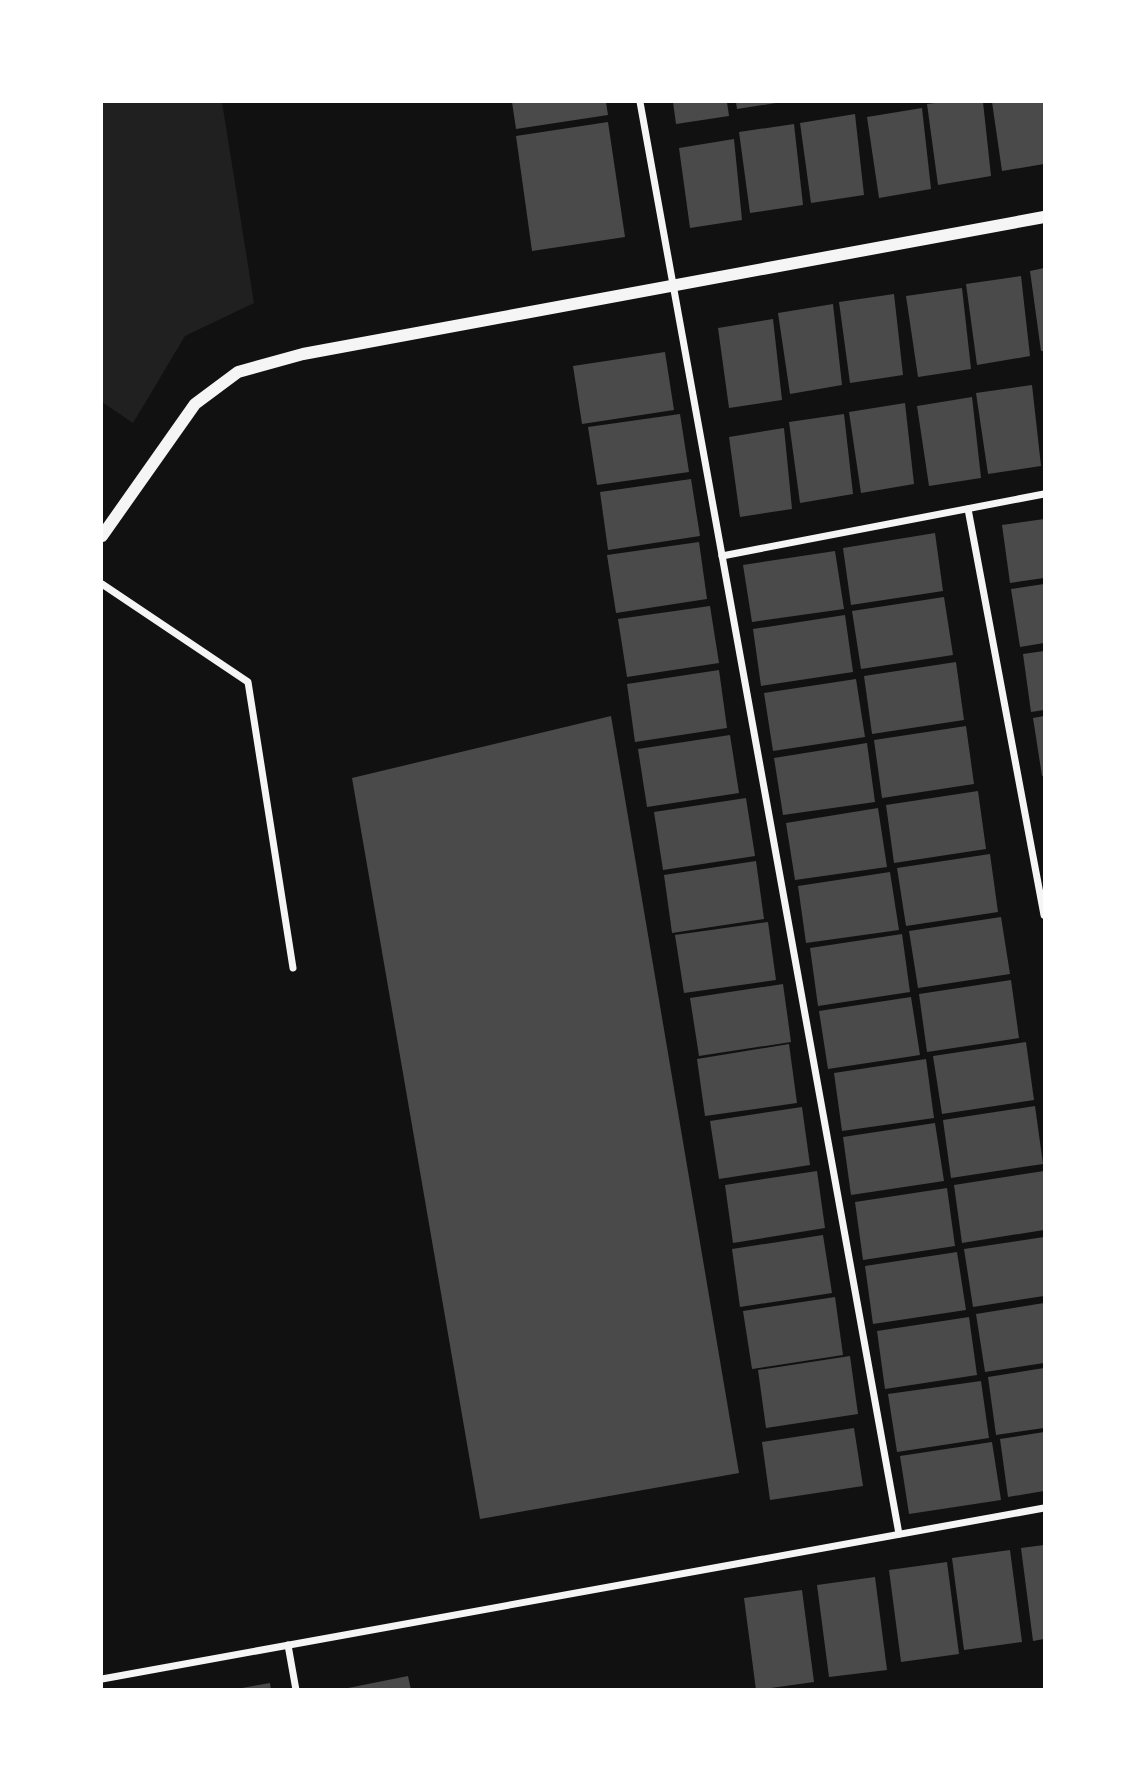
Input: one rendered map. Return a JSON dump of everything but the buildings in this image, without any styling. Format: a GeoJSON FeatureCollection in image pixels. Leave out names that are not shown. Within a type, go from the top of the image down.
{"type":"FeatureCollection","features":[{"type":"Feature","properties":{"kind":"street"},"geometry":{"type":"LineString","coordinates":[[640,102],[899,1534]]}},
{"type":"Feature","properties":{"kind":"street"},"geometry":{"type":"LineString","coordinates":[[102,536],[195,404],[238,372],[303,354],[1045,217]]}},
{"type":"Feature","properties":{"kind":"street"},"geometry":{"type":"LineString","coordinates":[[723,556],[1045,494]]}},
{"type":"Feature","properties":{"kind":"street"},"geometry":{"type":"LineString","coordinates":[[968,509],[1045,915]]}},
{"type":"Feature","properties":{"kind":"street"},"geometry":{"type":"LineString","coordinates":[[102,584],[248,682],[293,968]]}},
{"type":"Feature","properties":{"kind":"street"},"geometry":{"type":"LineString","coordinates":[[102,1679],[1045,1508]]}},
{"type":"Feature","properties":{"kind":"street"},"geometry":{"type":"LineString","coordinates":[[288,1645],[296,1689]]}},
{"type":"Feature","properties":{"kind":"shaded area"},"geometry":{"type":"Polygon","coordinates":[[[102,102],[222,102],[254,303],[185,336],[133,423],[102,402],[102,102]]]}}]}
